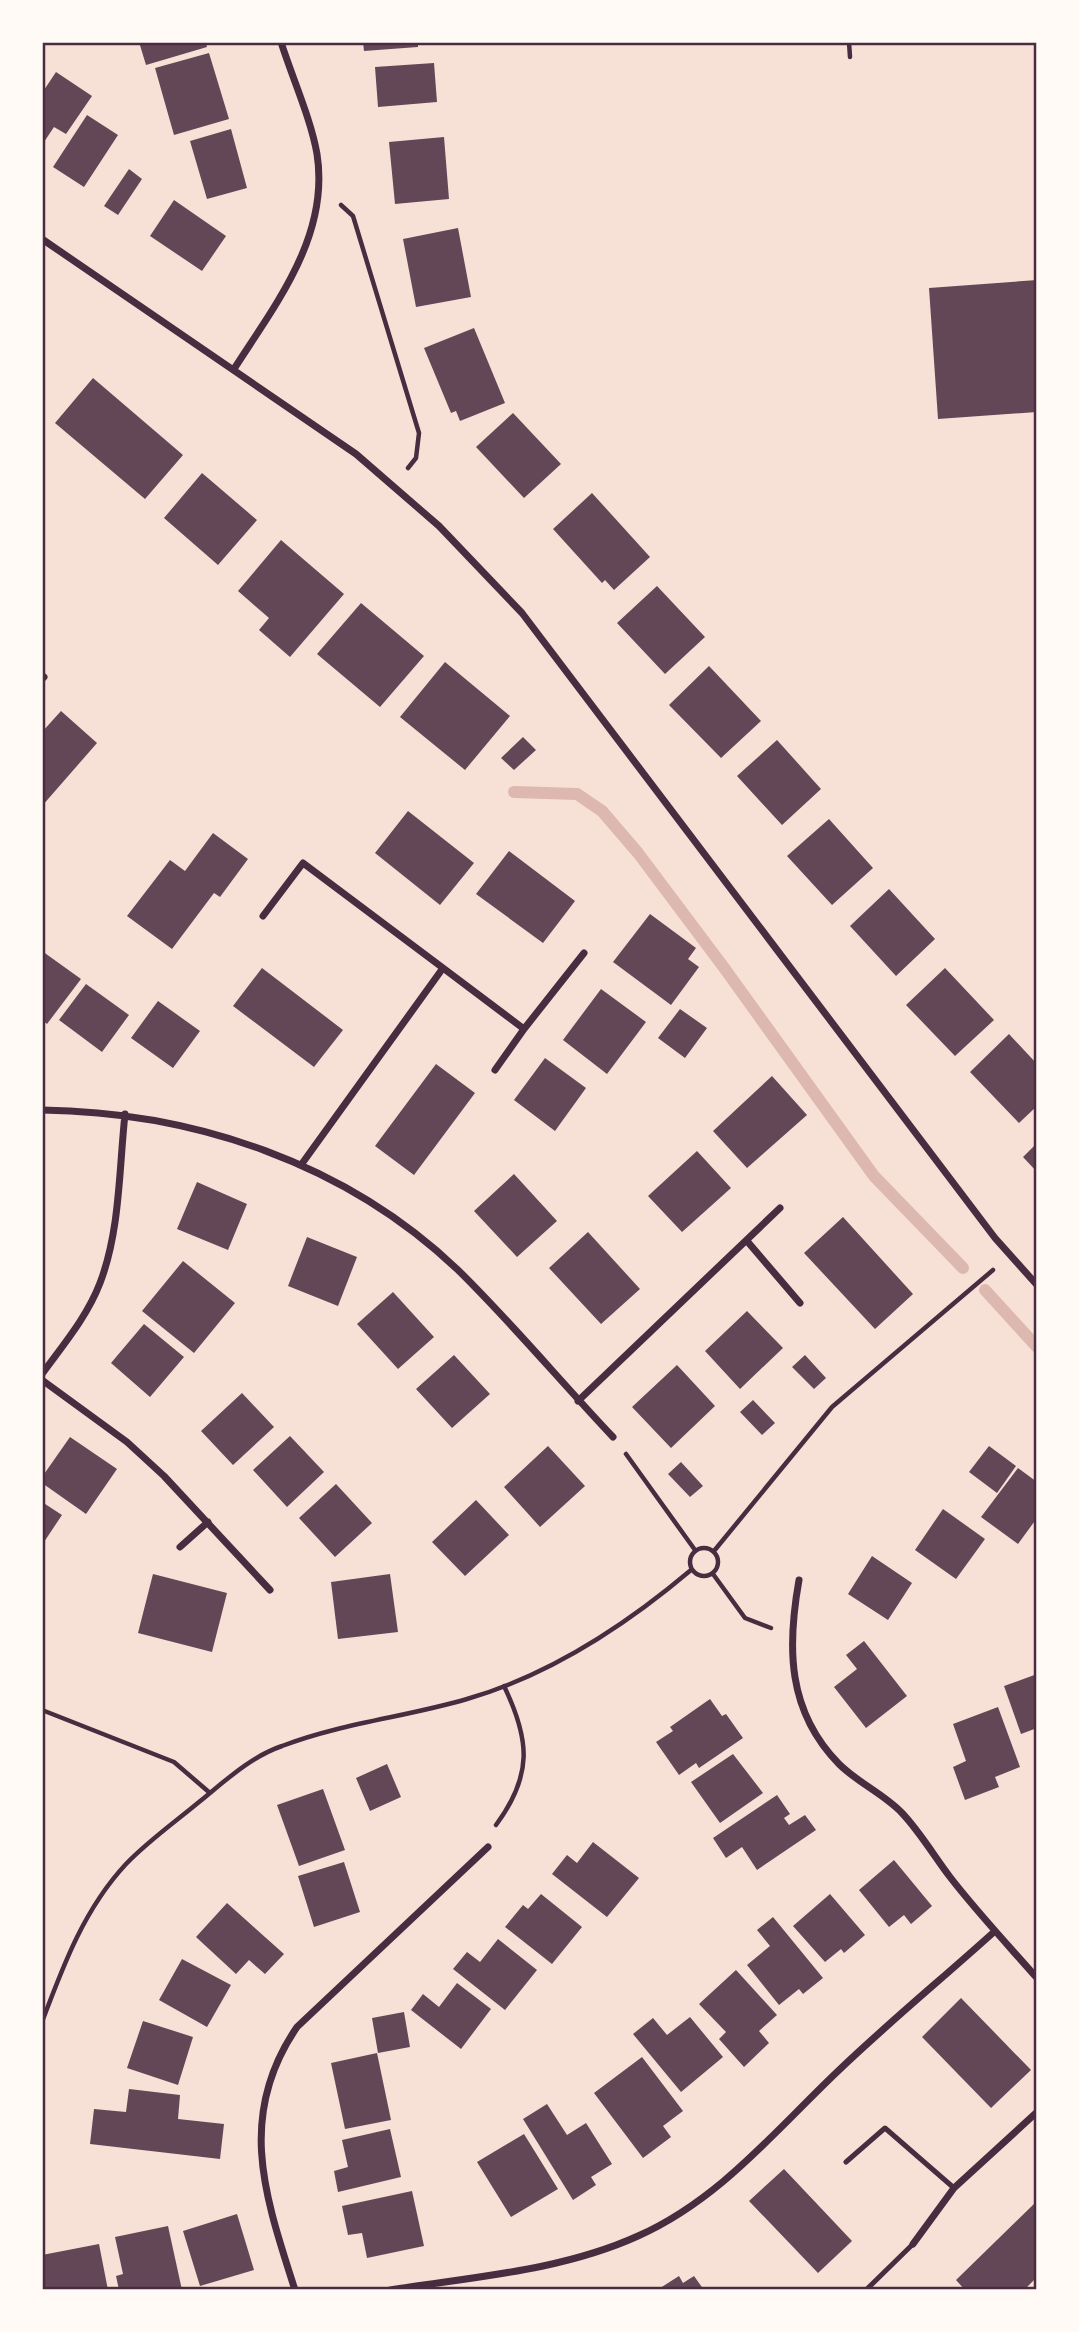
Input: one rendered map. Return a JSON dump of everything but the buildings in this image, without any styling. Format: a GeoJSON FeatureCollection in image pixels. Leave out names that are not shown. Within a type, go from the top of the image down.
{"type":"FeatureCollection","features":[{"type":"Feature","properties":{"kind":"street"},"geometry":{"type":"LineString","coordinates":[[234,369],[296,270],[309,241],[319,185],[317,153],[281,42]]}},
{"type":"Feature","properties":{"kind":"street"},"geometry":{"type":"LineString","coordinates":[[42,239],[317,425],[395,486],[439,526],[522,613],[1009,1256],[1037,1285]]}},
{"type":"Feature","properties":{"kind":"street"},"geometry":{"type":"LineString","coordinates":[[263,916],[303,863],[524,1029]]}},
{"type":"Feature","properties":{"kind":"street"},"geometry":{"type":"LineString","coordinates":[[495,1070],[584,953]]}},
{"type":"Feature","properties":{"kind":"street"},"geometry":{"type":"LineString","coordinates":[[301,1165],[443,968]]}},
{"type":"Feature","properties":{"kind":"street"},"geometry":{"type":"LineString","coordinates":[[42,1110],[125,1114],[205,1130],[254,1145],[301,1165],[370,1202],[457,1269],[613,1437]]}},
{"type":"Feature","properties":{"kind":"street"},"geometry":{"type":"LineString","coordinates":[[42,1374],[87,1310],[108,1261],[125,1114]]}},
{"type":"Feature","properties":{"kind":"street"},"geometry":{"type":"LineString","coordinates":[[578,1401],[780,1208]]}},
{"type":"Feature","properties":{"kind":"street"},"geometry":{"type":"LineString","coordinates":[[747,1241],[800,1303]]}},
{"type":"Feature","properties":{"kind":"street"},"geometry":{"type":"LineString","coordinates":[[42,1380],[127,1442],[208,1522],[270,1590]]}},
{"type":"Feature","properties":{"kind":"street"},"geometry":{"type":"LineString","coordinates":[[180,1547],[208,1522]]}},
{"type":"Feature","properties":{"kind":"street"},"geometry":{"type":"LineString","coordinates":[[799,1580],[791,1668],[818,1738],[840,1764],[904,1815],[951,1879],[1037,1978]]}},
{"type":"Feature","properties":{"kind":"street"},"geometry":{"type":"LineString","coordinates":[[295,2290],[272,2215],[260,2142],[261,2113],[275,2064],[298,2027],[488,1847]]}},
{"type":"Feature","properties":{"kind":"street"},"geometry":{"type":"LineString","coordinates":[[390,2290],[564,2262],[604,2250],[671,2219],[729,2178],[839,2071],[995,1931]]}},
{"type":"Feature","properties":{"kind":"street"},"geometry":{"type":"LineString","coordinates":[[913,2244],[954,2188],[1037,2112]]}},
{"type":"Feature","properties":{"kind":"lane"},"geometry":{"type":"LineString","coordinates":[[846,2162],[885,2128],[954,2188]]}},
{"type":"Feature","properties":{"kind":"lane"},"geometry":{"type":"LineString","coordinates":[[866,2290],[913,2244]]}},
{"type":"Feature","properties":{"kind":"path"},"geometry":{"type":"LineString","coordinates":[[849,42],[850,57]]}},
{"type":"Feature","properties":{"kind":"path"},"geometry":{"type":"LineString","coordinates":[[319,185],[353,216],[419,433],[416,458],[395,486]]}},
{"type":"Feature","properties":{"kind":"path"},"geometry":{"type":"LineString","coordinates":[[714,1550],[832,1407],[1009,1256]]}},
{"type":"Feature","properties":{"kind":"path"},"geometry":{"type":"LineString","coordinates":[[613,1437],[695,1550]]}},
{"type":"Feature","properties":{"kind":"path"},"geometry":{"type":"LineString","coordinates":[[704,1547],[714,1550],[718,1567],[713,1574],[705,1577],[691,1570],[689,1559],[695,1550],[704,1547]]}},
{"type":"Feature","properties":{"kind":"path"},"geometry":{"type":"LineString","coordinates":[[42,2022],[64,1964],[88,1913],[126,1864],[242,1768],[280,1746],[347,1726],[468,1699],[504,1686],[586,1646],[645,1607],[691,1570]]}},
{"type":"Feature","properties":{"kind":"path"},"geometry":{"type":"LineString","coordinates":[[713,1574],[745,1618],[792,1635]]}},
{"type":"Feature","properties":{"kind":"path"},"geometry":{"type":"LineString","coordinates":[[488,1847],[493,1829],[517,1789],[526,1750],[522,1728],[504,1686]]}},
{"type":"Feature","properties":{"kind":"path"},"geometry":{"type":"LineString","coordinates":[[42,1710],[174,1762],[210,1793]]}},
{"type":"Feature","properties":{"kind":"waterway"},"geometry":{"type":"LineString","coordinates":[[514,792],[577,794],[602,811],[638,853],[725,969],[874,1176],[963,1268]]}},
{"type":"Feature","properties":{"kind":"waterway"},"geometry":{"type":"LineString","coordinates":[[985,1290],[1037,1347]]}}]}
